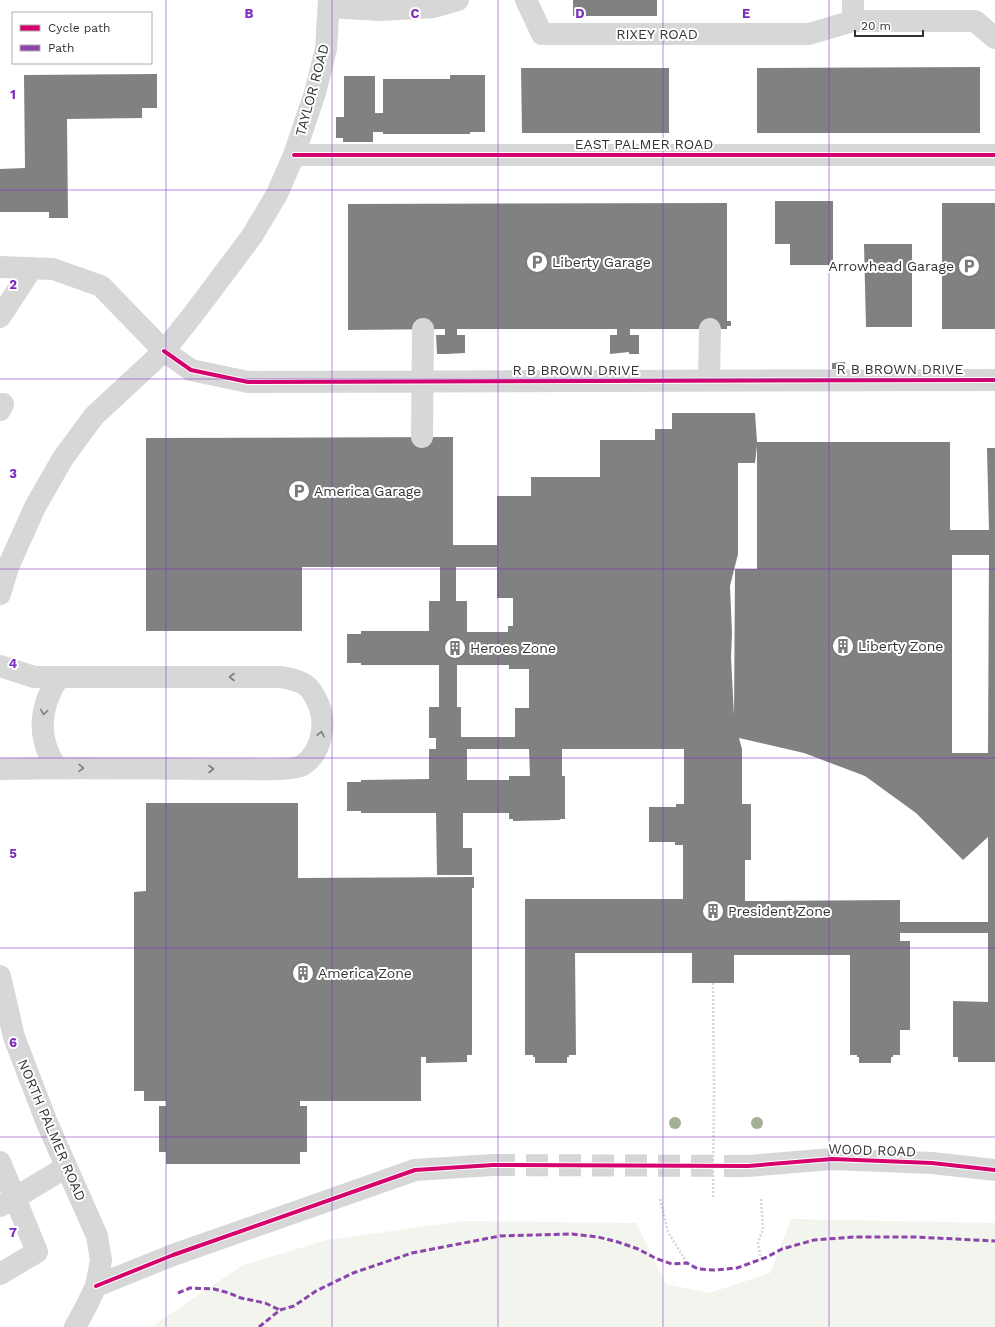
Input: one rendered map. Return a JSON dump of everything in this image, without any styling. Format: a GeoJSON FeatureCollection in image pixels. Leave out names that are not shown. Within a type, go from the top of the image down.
{"type":"FeatureCollection","features":[{"type":"Feature","properties":{"kind":"street"},"geometry":{"type":"LineString","coordinates":[[329,4],[381,10],[434,8],[458,0]]}},
{"type":"Feature","properties":{"kind":"street","name":"RIXEY ROAD"},"geometry":{"type":"LineString","coordinates":[[526,0],[542,34],[809,34],[853,10]]}},
{"type":"Feature","properties":{"kind":"street","name":"TAYLOR ROAD"},"geometry":{"type":"LineString","coordinates":[[294,155],[315,93],[326,49],[329,4]]}},
{"type":"Feature","properties":{"kind":"street"},"geometry":{"type":"LineString","coordinates":[[853,10],[975,21],[995,38]]}},
{"type":"Feature","properties":{"kind":"street"},"geometry":{"type":"LineString","coordinates":[[0,594],[8,568],[35,507],[63,458],[94,416],[164,350],[212,291],[252,236],[277,194],[294,155]]}},
{"type":"Feature","properties":{"kind":"street","name":"EAST PALMER ROAD"},"geometry":{"type":"LineString","coordinates":[[294,155],[995,155]]}},
{"type":"Feature","properties":{"kind":"street","name":"R B BROWN DRIVE"},"geometry":{"type":"LineString","coordinates":[[0,267],[53,269],[101,286],[164,350],[191,370],[248,382],[995,380]]}},
{"type":"Feature","properties":{"kind":"street"},"geometry":{"type":"LineString","coordinates":[[0,317],[32,268]]}},
{"type":"Feature","properties":{"kind":"street"},"geometry":{"type":"LineString","coordinates":[[422,329],[422,437]]}},
{"type":"Feature","properties":{"kind":"street"},"geometry":{"type":"LineString","coordinates":[[709,380],[710,329]]}},
{"type":"Feature","properties":{"kind":"street"},"geometry":{"type":"LineString","coordinates":[[0,404],[3,404],[0,410]]}},
{"type":"Feature","properties":{"kind":"street"},"geometry":{"type":"LineString","coordinates":[[0,666],[34,677],[281,677],[302,681],[314,693],[321,710],[323,725],[320,742],[312,756],[302,766],[284,769],[0,769]]}},
{"type":"Feature","properties":{"kind":"street"},"geometry":{"type":"LineString","coordinates":[[57,768],[49,757],[42,729],[44,708],[50,690],[59,677]]}},
{"type":"Feature","properties":{"kind":"street","name":"NORTH PALMER ROAD"},"geometry":{"type":"LineString","coordinates":[[0,976],[14,1037],[47,1122],[97,1236],[101,1260],[96,1286]]}},
{"type":"Feature","properties":{"kind":"street","name":"WOOD ROAD"},"geometry":{"type":"LineString","coordinates":[[748,1166],[832,1159],[932,1163],[995,1170]]}},
{"type":"Feature","properties":{"kind":"street"},"geometry":{"type":"LineString","coordinates":[[0,1162],[7,1202],[37,1252],[10,1262],[0,1274]]}},
{"type":"Feature","properties":{"kind":"street"},"geometry":{"type":"LineString","coordinates":[[75,1327],[96,1286],[173,1255],[415,1170],[493,1165]]}},
{"type":"Feature","properties":{"kind":"street"},"geometry":{"type":"LineString","coordinates":[[7,1202],[66,1166]]}},
{"type":"Feature","properties":{"kind":"path"},"geometry":{"type":"LineString","coordinates":[[713,983],[713,1199]]}},
{"type":"Feature","properties":{"kind":"path"},"geometry":{"type":"LineString","coordinates":[[660,1199],[668,1232],[687,1263]]}},
{"type":"Feature","properties":{"kind":"path"},"geometry":{"type":"LineString","coordinates":[[761,1199],[763,1229],[758,1243],[762,1259]]}},
{"type":"Feature","properties":{"kind":"shaded area"},"geometry":{"type":"Polygon","coordinates":[[[791,1219],[995,1223],[995,1327],[151,1327],[243,1265],[327,1240],[463,1221],[636,1223],[666,1284],[709,1293],[770,1273],[791,1219]]]}},
{"type":"Feature","properties":{"kind":"building"},"geometry":{"type":"Polygon","coordinates":[[[573,0],[657,0],[657,16],[573,16],[573,0]]]}},
{"type":"Feature","properties":{"kind":"building"},"geometry":{"type":"Polygon","coordinates":[[[980,67],[980,133],[757,133],[757,68],[980,67]]]}},
{"type":"Feature","properties":{"kind":"building"},"geometry":{"type":"Polygon","coordinates":[[[521,68],[669,68],[669,133],[522,133],[521,68]]]}},
{"type":"Feature","properties":{"kind":"building"},"geometry":{"type":"Polygon","coordinates":[[[157,74],[157,108],[142,108],[142,118],[67,119],[68,218],[49,218],[49,212],[0,212],[0,169],[25,168],[24,75],[157,74]]]}},
{"type":"Feature","properties":{"kind":"building"},"geometry":{"type":"Polygon","coordinates":[[[450,75],[485,75],[485,132],[470,132],[470,134],[383,134],[383,132],[373,132],[373,142],[343,142],[343,138],[336,138],[336,117],[344,117],[344,76],[375,76],[375,113],[383,113],[383,79],[450,79],[450,75]]]}},
{"type":"Feature","properties":{"kind":"building"},"geometry":{"type":"Polygon","coordinates":[[[775,201],[833,201],[833,265],[790,265],[790,244],[775,244],[775,201]]]}},
{"type":"Feature","properties":{"kind":"building","name":"Liberty Garage"},"geometry":{"type":"Polygon","coordinates":[[[727,203],[727,321],[731,321],[731,326],[727,326],[727,329],[630,329],[630,335],[639,335],[639,354],[629,354],[629,352],[610,354],[610,335],[617,335],[617,329],[457,329],[457,335],[465,335],[465,353],[446,354],[437,354],[436,335],[445,335],[445,329],[348,330],[348,204],[727,203]]]}},
{"type":"Feature","properties":{"kind":"building","name":"Arrowhead Garage"},"geometry":{"type":"Polygon","coordinates":[[[942,203],[995,203],[995,329],[942,329],[942,203]]]}},
{"type":"Feature","properties":{"kind":"building"},"geometry":{"type":"Polygon","coordinates":[[[864,244],[912,244],[912,327],[866,327],[864,244]]]}},
{"type":"Feature","properties":{"kind":"building"},"geometry":{"type":"Polygon","coordinates":[[[845,362],[845,369],[832,369],[832,363],[845,362]]]}},
{"type":"Feature","properties":{"kind":"building"},"geometry":{"type":"Polygon","coordinates":[[[672,413],[755,413],[757,442],[950,442],[950,530],[989,530],[987,448],[995,448],[995,1062],[958,1062],[958,1057],[953,1057],[953,1001],[988,1002],[988,933],[900,933],[900,941],[910,941],[910,1030],[900,1030],[900,1055],[893,1055],[893,1057],[891,1057],[891,1063],[859,1063],[859,1057],[857,1057],[857,1055],[850,1055],[850,955],[734,955],[734,983],[692,983],[692,953],[575,953],[576,1055],[569,1055],[569,1057],[567,1057],[567,1063],[535,1063],[535,1057],[533,1057],[533,1055],[525,1055],[525,899],[683,899],[683,845],[675,845],[675,842],[649,842],[649,807],[676,807],[676,804],[684,804],[684,749],[562,749],[562,776],[565,776],[565,819],[513,821],[513,819],[509,819],[509,813],[463,813],[463,848],[472,848],[472,875],[437,875],[436,813],[361,813],[361,811],[347,811],[347,782],[361,782],[361,780],[429,779],[429,749],[436,749],[436,738],[429,738],[429,707],[439,707],[439,665],[361,665],[361,663],[347,663],[347,634],[361,634],[361,631],[429,631],[429,601],[440,601],[440,567],[302,567],[302,631],[146,631],[146,438],[453,437],[453,545],[497,545],[497,496],[531,496],[531,477],[600,477],[600,440],[655,440],[655,429],[672,429],[672,413]],[[757,446],[755,463],[738,463],[738,554],[730,586],[734,716],[735,569],[757,569],[757,446]],[[952,555],[952,753],[988,753],[989,555],[952,555]],[[456,567],[456,601],[467,601],[467,632],[508,632],[508,626],[513,626],[513,598],[497,598],[497,567],[456,567]],[[457,665],[457,707],[461,707],[461,737],[515,737],[515,708],[529,708],[529,669],[509,669],[509,665],[457,665]],[[739,738],[742,749],[742,804],[751,804],[751,860],[745,860],[745,901],[900,900],[900,922],[988,922],[988,837],[963,860],[916,813],[865,776],[804,753],[739,738]],[[467,749],[467,780],[509,780],[509,776],[530,776],[529,749],[467,749]]]}},
{"type":"Feature","properties":{"kind":"building","name":"America Zone"},"geometry":{"type":"Polygon","coordinates":[[[146,803],[298,803],[298,878],[474,877],[474,888],[472,888],[472,1055],[467,1055],[467,1062],[426,1063],[426,1057],[421,1057],[421,1101],[300,1101],[300,1106],[307,1106],[307,1152],[300,1152],[300,1164],[166,1164],[166,1152],[159,1152],[159,1106],[166,1106],[166,1101],[144,1101],[144,1091],[134,1091],[134,892],[146,891],[146,803]]]}},
{"type":"Feature","properties":{"kind":"tunnel"},"geometry":{"type":"LineString","coordinates":[[493,1165],[748,1166]]}},
{"type":"Feature","properties":{"kind":"marked path"},"geometry":{"type":"LineString","coordinates":[[259,1327],[280,1310],[294,1306],[316,1291],[353,1273],[412,1253],[500,1236],[572,1234],[598,1237],[638,1249],[655,1258],[672,1264],[687,1263],[698,1269],[714,1270],[737,1268],[767,1257],[782,1249],[814,1240],[854,1237],[916,1237],[995,1241]]}},
{"type":"Feature","properties":{"kind":"marked path"},"geometry":{"type":"LineString","coordinates":[[178,1293],[190,1288],[214,1289],[241,1298],[265,1303],[280,1310]]}},
{"type":"Feature","properties":{"kind":"cycle path"},"geometry":{"type":"LineString","coordinates":[[294,155],[995,155]]}},
{"type":"Feature","properties":{"kind":"cycle path"},"geometry":{"type":"LineString","coordinates":[[164,351],[191,370],[248,382],[995,380]]}},
{"type":"Feature","properties":{"kind":"cycle path"},"geometry":{"type":"LineString","coordinates":[[96,1286],[173,1255],[415,1170],[493,1165],[748,1166],[832,1159],[932,1163],[995,1170]]}},
{"type":"Feature","properties":{"kind":"place","name":"Liberty Garage"},"geometry":{"type":"Point","coordinates":[537,262]}},
{"type":"Feature","properties":{"kind":"place","name":"Arrowhead Garage"},"geometry":{"type":"Point","coordinates":[969,266]}},
{"type":"Feature","properties":{"kind":"place","name":"America Garage"},"geometry":{"type":"Point","coordinates":[299,491]}},
{"type":"Feature","properties":{"kind":"place","name":"Liberty Zone"},"geometry":{"type":"Point","coordinates":[843,646]}},
{"type":"Feature","properties":{"kind":"place","name":"Heroes Zone"},"geometry":{"type":"Point","coordinates":[455,648]}},
{"type":"Feature","properties":{"kind":"place","name":"President Zone"},"geometry":{"type":"Point","coordinates":[713,911]}},
{"type":"Feature","properties":{"kind":"place","name":"America Zone"},"geometry":{"type":"Point","coordinates":[303,973]}}]}
